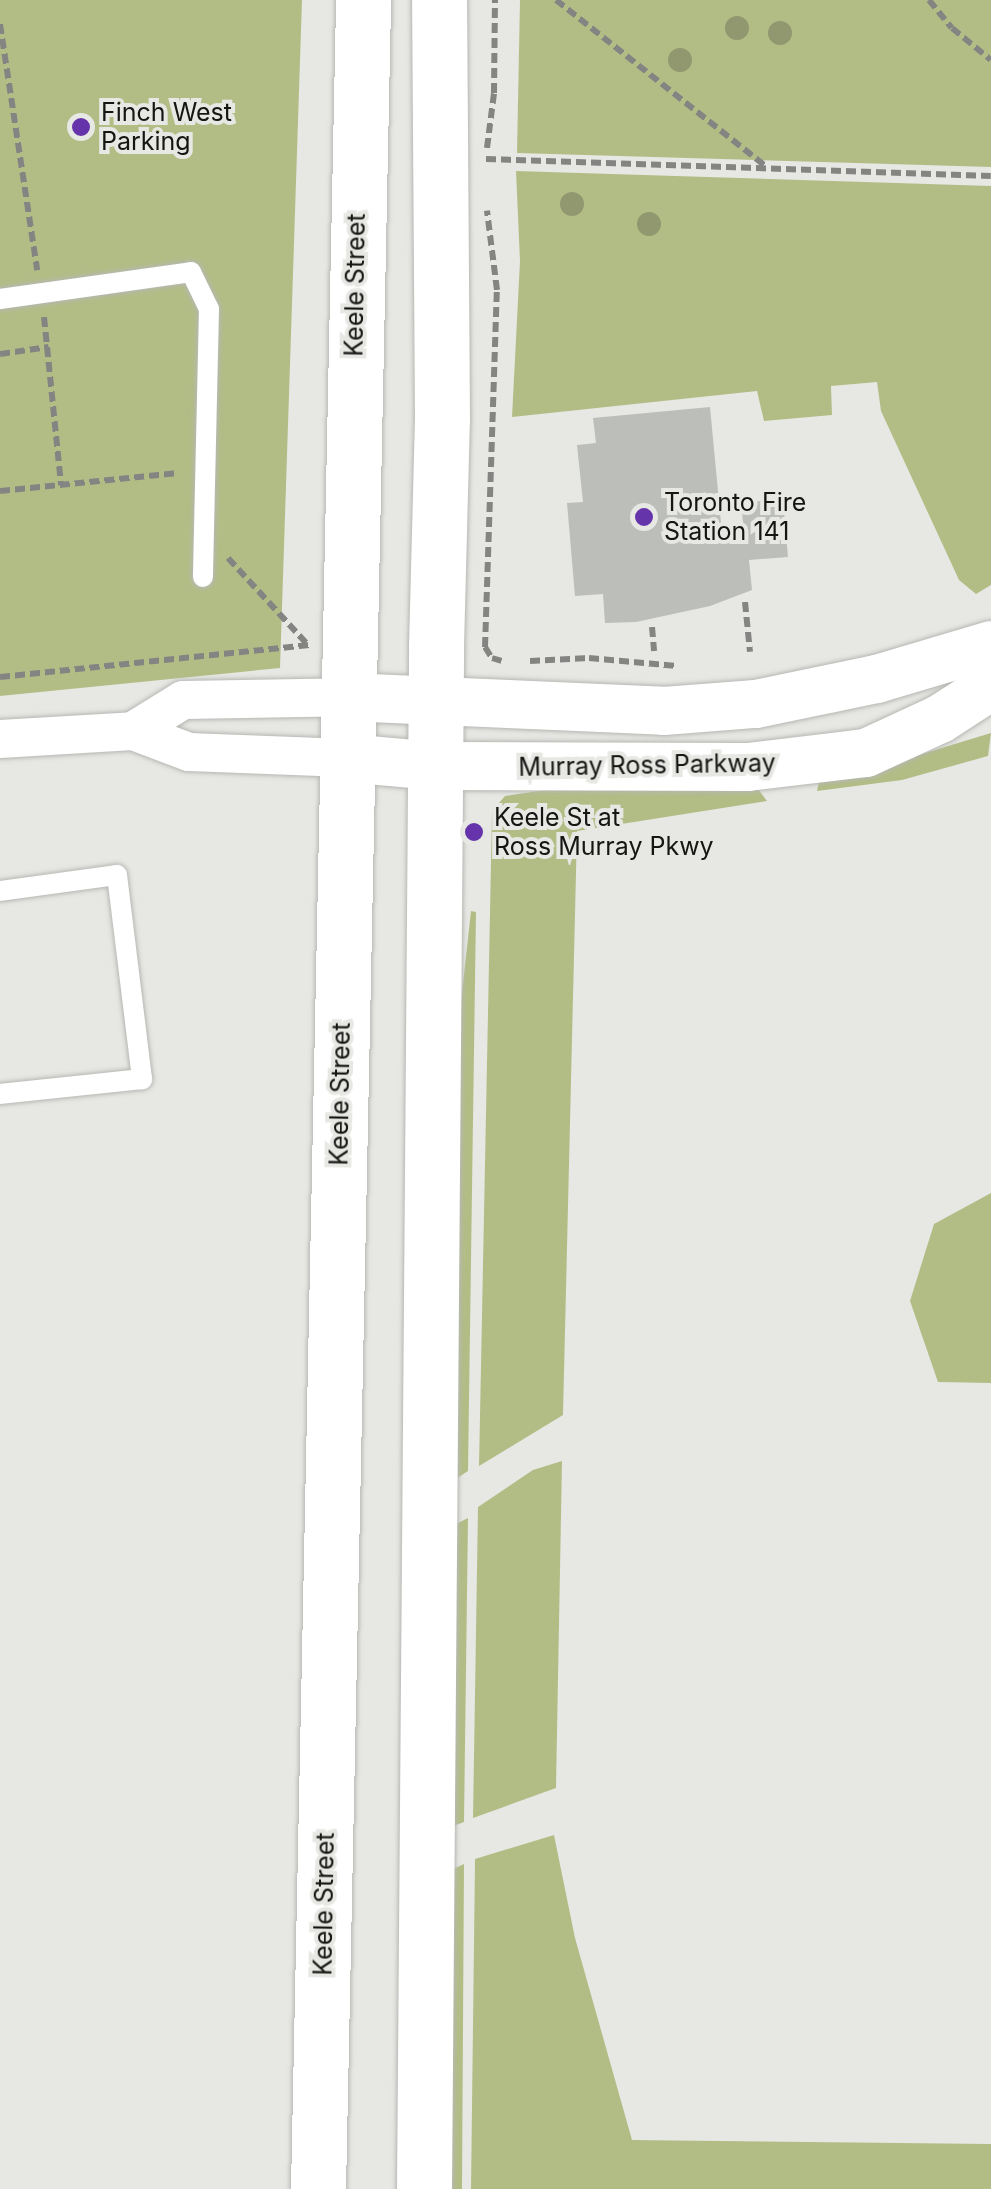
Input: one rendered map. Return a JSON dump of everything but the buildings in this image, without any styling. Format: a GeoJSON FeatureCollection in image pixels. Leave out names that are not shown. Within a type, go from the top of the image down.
{"type":"FeatureCollection","features":[{"type":"Feature","properties":{"kind":"main road","name":"Keele Street"},"geometry":{"type":"LineString","coordinates":[[318,2189],[363,0]]}},
{"type":"Feature","properties":{"kind":"main road"},"geometry":{"type":"LineString","coordinates":[[424,2189],[436,702],[442,419],[439,0]]}},
{"type":"Feature","properties":{"kind":"street"},"geometry":{"type":"LineString","coordinates":[[134,731],[183,700],[347,697],[664,711],[756,704],[876,679],[991,645]]}},
{"type":"Feature","properties":{"kind":"street","name":"Murray Ross Parkway"},"geometry":{"type":"LineString","coordinates":[[346,758],[436,766],[748,768],[866,753],[940,719],[991,686]]}},
{"type":"Feature","properties":{"kind":"street"},"geometry":{"type":"LineString","coordinates":[[0,739],[134,731],[189,752],[346,758]]}},
{"type":"Feature","properties":{"kind":"lane"},"geometry":{"type":"LineString","coordinates":[[0,299],[191,272],[209,310],[204,567]]}},
{"type":"Feature","properties":{"kind":"lane"},"geometry":{"type":"LineString","coordinates":[[0,892],[117,875],[142,1080],[0,1094]]}},
{"type":"Feature","properties":{"kind":"path"},"geometry":{"type":"LineString","coordinates":[[486,175],[494,93],[495,0]]}},
{"type":"Feature","properties":{"kind":"path"},"geometry":{"type":"LineString","coordinates":[[556,0],[768,168]]}},
{"type":"Feature","properties":{"kind":"path"},"geometry":{"type":"LineString","coordinates":[[929,0],[952,28],[991,60]]}},
{"type":"Feature","properties":{"kind":"path"},"geometry":{"type":"LineString","coordinates":[[0,24],[48,347],[61,484]]}},
{"type":"Feature","properties":{"kind":"path"},"geometry":{"type":"LineString","coordinates":[[486,159],[991,176]]}},
{"type":"Feature","properties":{"kind":"path"},"geometry":{"type":"LineString","coordinates":[[486,206],[497,290],[485,647],[492,658],[504,661],[589,658],[694,666]]}},
{"type":"Feature","properties":{"kind":"path"},"geometry":{"type":"LineString","coordinates":[[0,354],[48,347]]}},
{"type":"Feature","properties":{"kind":"path"},"geometry":{"type":"LineString","coordinates":[[0,491],[178,472],[180,492]]}},
{"type":"Feature","properties":{"kind":"path"},"geometry":{"type":"LineString","coordinates":[[0,677],[308,645],[228,557],[204,567]]}},
{"type":"Feature","properties":{"kind":"path"},"geometry":{"type":"LineString","coordinates":[[744,602],[750,652]]}},
{"type":"Feature","properties":{"kind":"path"},"geometry":{"type":"LineString","coordinates":[[652,627],[654,651]]}},
{"type":"Feature","properties":{"kind":"green space"},"geometry":{"type":"Polygon","coordinates":[[[0,0],[302,0],[280,668],[0,696],[0,0]]]}},
{"type":"Feature","properties":{"kind":"green space"},"geometry":{"type":"Polygon","coordinates":[[[520,0],[991,0],[991,167],[517,153],[520,0]]]}},
{"type":"Feature","properties":{"kind":"green space"},"geometry":{"type":"Polygon","coordinates":[[[516,171],[991,186],[991,585],[976,594],[959,580],[881,411],[877,382],[831,386],[832,415],[764,421],[757,391],[512,417],[520,261],[516,171]]]}},
{"type":"Feature","properties":{"kind":"green space"},"geometry":{"type":"Polygon","coordinates":[[[991,733],[988,756],[902,780],[817,791],[820,777],[879,767],[991,733]]]}},
{"type":"Feature","properties":{"kind":"green space"},"geometry":{"type":"Polygon","coordinates":[[[758,789],[767,801],[577,831],[563,1415],[479,1466],[492,811],[505,796],[545,790],[758,789]]]}},
{"type":"Feature","properties":{"kind":"green space"},"geometry":{"type":"Polygon","coordinates":[[[471,911],[476,912],[468,1471],[448,1484],[456,1047],[471,911]]]}},
{"type":"Feature","properties":{"kind":"green space"},"geometry":{"type":"Polygon","coordinates":[[[991,1193],[991,1383],[938,1382],[910,1301],[934,1224],[991,1193]]]}},
{"type":"Feature","properties":{"kind":"green space"},"geometry":{"type":"Polygon","coordinates":[[[562,1461],[556,1788],[473,1818],[478,1507],[533,1470],[562,1461]]]}},
{"type":"Feature","properties":{"kind":"green space"},"geometry":{"type":"Polygon","coordinates":[[[468,1518],[464,1822],[442,1830],[448,1528],[468,1518]]]}},
{"type":"Feature","properties":{"kind":"green space"},"geometry":{"type":"Polygon","coordinates":[[[554,1835],[575,1938],[632,2140],[991,2144],[991,2189],[471,2189],[475,1859],[554,1835]]]}},
{"type":"Feature","properties":{"kind":"green space"},"geometry":{"type":"Polygon","coordinates":[[[464,1864],[462,2189],[443,2189],[451,1870],[464,1864]]]}},
{"type":"Feature","properties":{"kind":"place","name":"Finch West Parking"},"geometry":{"type":"Point","coordinates":[81,127]}},
{"type":"Feature","properties":{"kind":"place","name":"Toronto Fire Station 141"},"geometry":{"type":"Point","coordinates":[644,517]}},
{"type":"Feature","properties":{"kind":"place","name":"Keele St at Ross Murray Pkwy"},"geometry":{"type":"Point","coordinates":[474,832]}}]}
